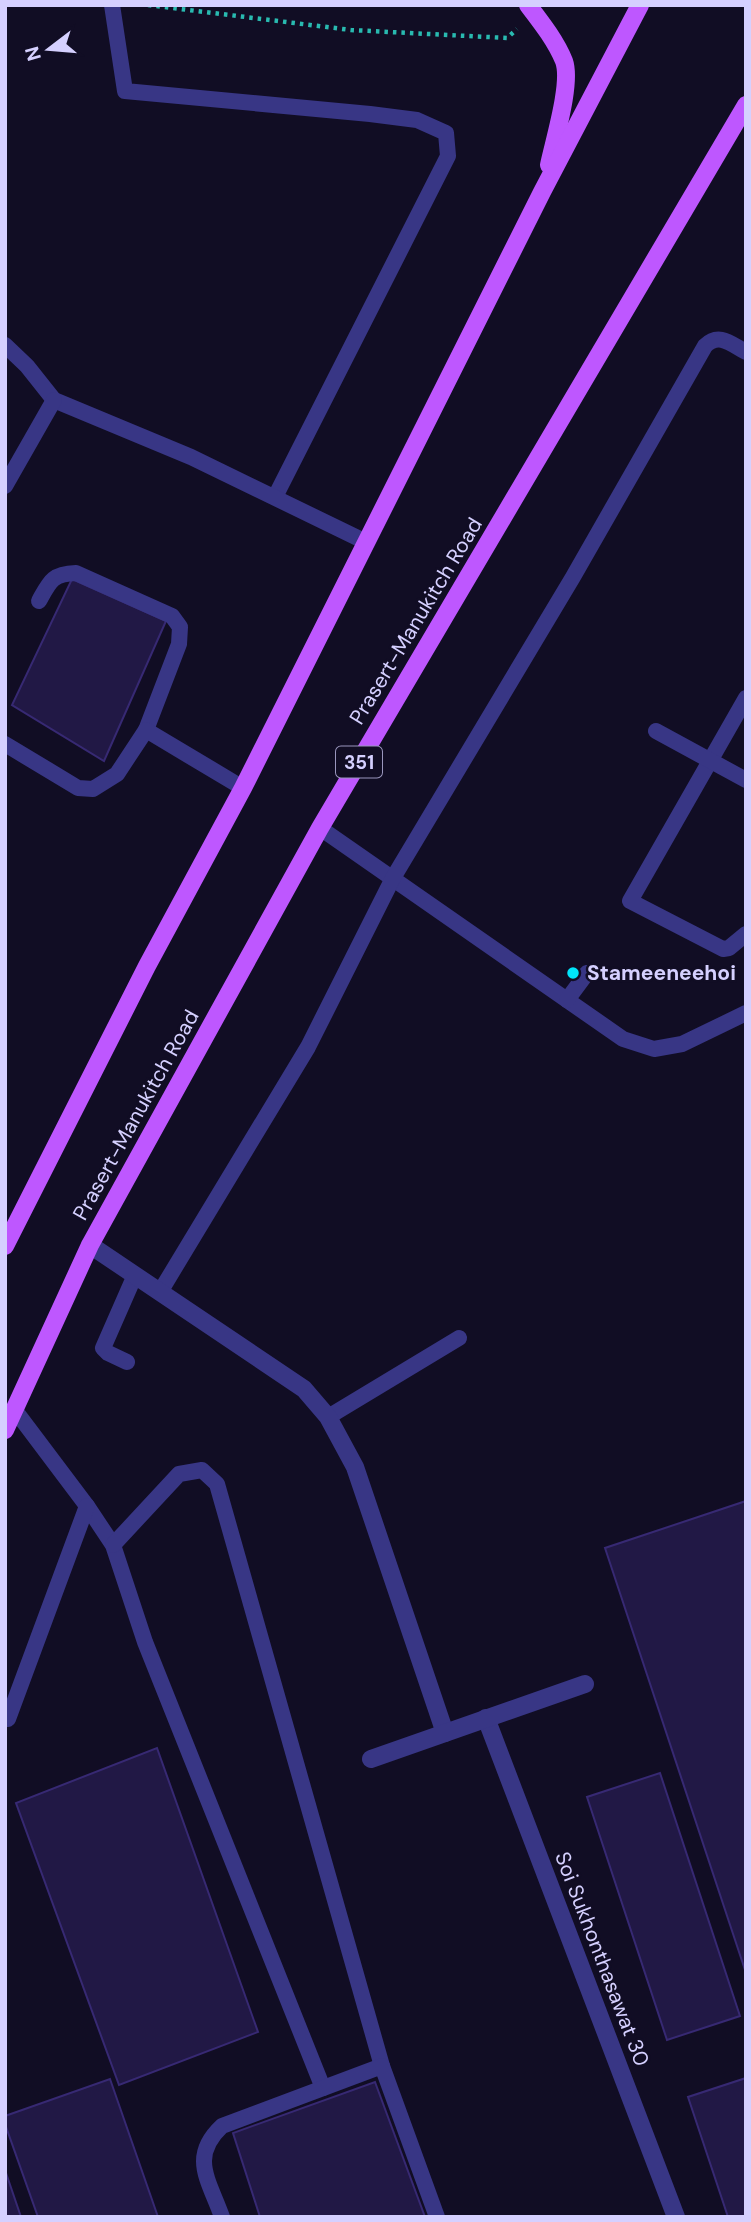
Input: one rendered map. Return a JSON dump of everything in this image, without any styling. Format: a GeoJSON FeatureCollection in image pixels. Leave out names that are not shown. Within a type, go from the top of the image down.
{"type":"FeatureCollection","features":[{"type":"Feature","properties":{"kind":"main road"},"geometry":{"type":"LineString","coordinates":[[5,1246],[147,966],[243,788],[542,192],[640,5]]}},
{"type":"Feature","properties":{"kind":"main road"},"geometry":{"type":"LineString","coordinates":[[531,10],[565,63],[564,101],[542,192]]}},
{"type":"Feature","properties":{"kind":"main road","name":"Prasert-Manukitch Road"},"geometry":{"type":"LineString","coordinates":[[5,1430],[90,1245],[320,828],[745,108]]}},
{"type":"Feature","properties":{"kind":"street"},"geometry":{"type":"LineString","coordinates":[[90,1245],[304,1389],[328,1418],[355,1467],[445,1733]]}},
{"type":"Feature","properties":{"kind":"street"},"geometry":{"type":"LineString","coordinates":[[371,1759],[585,1684]]}},
{"type":"Feature","properties":{"kind":"street","name":"Soi Sukhonthasawat 30"},"geometry":{"type":"LineString","coordinates":[[486,1718],[676,2217]]}},
{"type":"Feature","properties":{"kind":"lane"},"geometry":{"type":"LineString","coordinates":[[112,5],[125,90],[417,120],[446,133],[448,156],[275,498]]}},
{"type":"Feature","properties":{"kind":"lane"},"geometry":{"type":"LineString","coordinates":[[160,1292],[309,1047],[393,878],[573,577],[705,346],[712,339],[719,338],[746,352]]}},
{"type":"Feature","properties":{"kind":"lane"},"geometry":{"type":"LineString","coordinates":[[5,345],[27,366],[54,400],[191,457],[366,542]]}},
{"type":"Feature","properties":{"kind":"lane"},"geometry":{"type":"LineString","coordinates":[[5,486],[54,400]]}},
{"type":"Feature","properties":{"kind":"lane"},"geometry":{"type":"LineString","coordinates":[[5,744],[78,788],[93,789],[117,774],[146,730],[179,644],[180,626],[172,616],[76,573],[61,574],[50,582],[39,601]]}},
{"type":"Feature","properties":{"kind":"lane"},"geometry":{"type":"LineString","coordinates":[[624,917],[630,901],[746,698]]}},
{"type":"Feature","properties":{"kind":"lane"},"geometry":{"type":"LineString","coordinates":[[146,730],[243,788]]}},
{"type":"Feature","properties":{"kind":"lane"},"geometry":{"type":"LineString","coordinates":[[656,731],[746,780]]}},
{"type":"Feature","properties":{"kind":"lane"},"geometry":{"type":"LineString","coordinates":[[320,828],[623,1039],[654,1049],[682,1044],[746,1013]]}},
{"type":"Feature","properties":{"kind":"lane"},"geometry":{"type":"LineString","coordinates":[[630,901],[723,949],[729,948],[746,934]]}},
{"type":"Feature","properties":{"kind":"lane"},"geometry":{"type":"LineString","coordinates":[[567,1000],[587,973]]}},
{"type":"Feature","properties":{"kind":"lane"},"geometry":{"type":"LineString","coordinates":[[127,1362],[103,1348],[135,1275]]}},
{"type":"Feature","properties":{"kind":"lane"},"geometry":{"type":"LineString","coordinates":[[328,1418],[459,1338]]}},
{"type":"Feature","properties":{"kind":"lane"},"geometry":{"type":"LineString","coordinates":[[14,1409],[88,1506],[114,1545],[145,1642],[323,2088]]}},
{"type":"Feature","properties":{"kind":"lane"},"geometry":{"type":"LineString","coordinates":[[114,1545],[179,1474],[202,1470],[217,1484],[382,2066],[437,2217]]}},
{"type":"Feature","properties":{"kind":"lane"},"geometry":{"type":"LineString","coordinates":[[8,1719],[88,1506]]}},
{"type":"Feature","properties":{"kind":"lane"},"geometry":{"type":"LineString","coordinates":[[222,2217],[202,2162],[209,2138],[222,2126],[382,2066]]}},
{"type":"Feature","properties":{"kind":"path"},"geometry":{"type":"LineString","coordinates":[[148,5],[351,30],[507,38],[531,10]]}},
{"type":"Feature","properties":{"kind":"building"},"geometry":{"type":"Polygon","coordinates":[[[72,579],[166,621],[104,761],[12,705],[72,579]]]}},
{"type":"Feature","properties":{"kind":"building"},"geometry":{"type":"Polygon","coordinates":[[[746,1501],[746,1973],[605,1548],[746,1501]]]}},
{"type":"Feature","properties":{"kind":"building"},"geometry":{"type":"Polygon","coordinates":[[[157,1748],[258,2032],[119,2085],[16,1803],[157,1748]]]}},
{"type":"Feature","properties":{"kind":"building"},"geometry":{"type":"Polygon","coordinates":[[[660,1773],[740,2016],[667,2040],[587,1797],[660,1773]]]}},
{"type":"Feature","properties":{"kind":"building"},"geometry":{"type":"Polygon","coordinates":[[[746,2078],[746,2217],[728,2217],[688,2097],[746,2078]]]}},
{"type":"Feature","properties":{"kind":"building"},"geometry":{"type":"Polygon","coordinates":[[[110,2079],[158,2217],[38,2217],[5,2124],[5,2116],[110,2079]]]}},
{"type":"Feature","properties":{"kind":"building"},"geometry":{"type":"Polygon","coordinates":[[[375,2082],[425,2217],[260,2217],[233,2133],[375,2082]]]}},
{"type":"Feature","properties":{"kind":"building"},"geometry":{"type":"Polygon","coordinates":[[[5,2170],[21,2217],[5,2217],[5,2170]]]}},
{"type":"Feature","properties":{"kind":"place","name":"Stameeneehoi"},"geometry":{"type":"Point","coordinates":[573,973]}}]}
